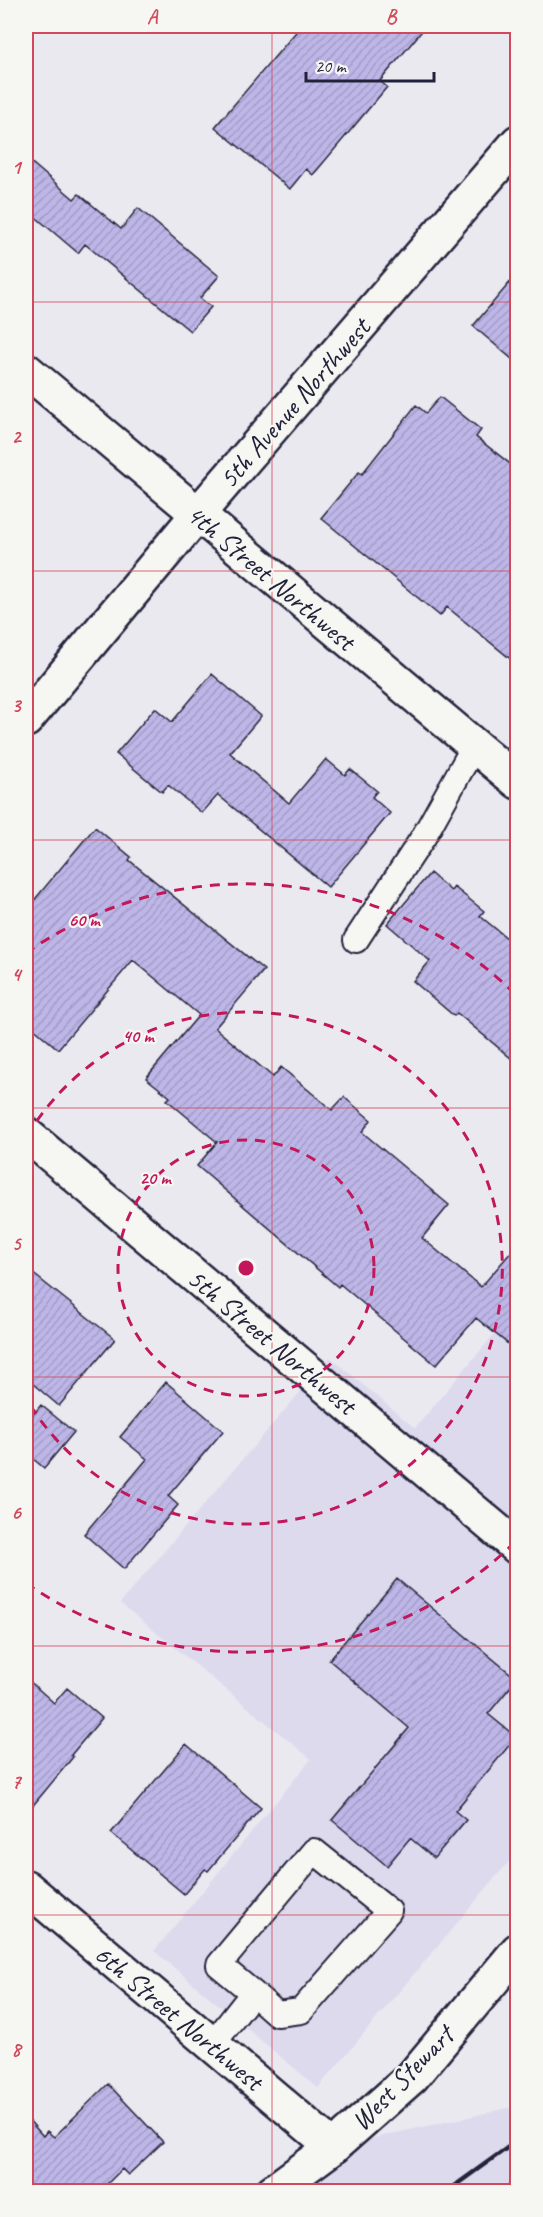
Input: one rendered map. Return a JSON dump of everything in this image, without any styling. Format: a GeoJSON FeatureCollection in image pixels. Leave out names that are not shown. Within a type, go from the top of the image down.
{"type":"FeatureCollection","features":[{"type":"Feature","properties":{"kind":"street","name":"5th Avenue Northwest"},"geometry":{"type":"LineString","coordinates":[[26,720],[197,515],[518,142]]}},
{"type":"Feature","properties":{"kind":"street","name":"4th Street Northwest"},"geometry":{"type":"LineString","coordinates":[[26,370],[518,782]]}},
{"type":"Feature","properties":{"kind":"street","name":"5th Street Northwest"},"geometry":{"type":"LineString","coordinates":[[26,1134],[518,1548]]}},
{"type":"Feature","properties":{"kind":"street","name":"6th Street Northwest"},"geometry":{"type":"LineString","coordinates":[[26,1887],[333,2147]]}},
{"type":"Feature","properties":{"kind":"street","name":"West Stewart"},"geometry":{"type":"LineString","coordinates":[[272,2192],[333,2147],[411,2077],[518,1950]]}},
{"type":"Feature","properties":{"kind":"lane"},"geometry":{"type":"LineString","coordinates":[[356,940],[424,836],[474,746]]}},
{"type":"Feature","properties":{"kind":"lane"},"geometry":{"type":"LineString","coordinates":[[314,1851],[389,1911],[302,2011],[277,2014],[253,1993],[219,1965],[314,1851]]}},
{"type":"Feature","properties":{"kind":"lane"},"geometry":{"type":"LineString","coordinates":[[212,2045],[253,1993]]}},
{"type":"Feature","properties":{"kind":"shaded area"},"geometry":{"type":"Polygon","coordinates":[[[517,1307],[517,1852],[318,2088],[154,1951],[311,1759],[120,1603],[330,1357],[415,1428],[517,1307]]]}},
{"type":"Feature","properties":{"kind":"shaded area"},"geometry":{"type":"Polygon","coordinates":[[[517,2106],[517,2191],[272,2192],[333,2147],[517,2106]]]}},
{"type":"Feature","properties":{"kind":"building"},"geometry":{"type":"Polygon","coordinates":[[[301,26],[426,26],[380,81],[387,87],[313,175],[306,169],[290,189],[215,127],[301,26]]]}},
{"type":"Feature","properties":{"kind":"building"},"geometry":{"type":"Polygon","coordinates":[[[26,158],[74,199],[79,194],[121,229],[138,208],[219,276],[200,298],[211,307],[190,331],[85,244],[78,253],[26,209],[26,158]]]}},
{"type":"Feature","properties":{"kind":"building"},"geometry":{"type":"Polygon","coordinates":[[[518,273],[518,364],[473,326],[518,273]]]}},
{"type":"Feature","properties":{"kind":"building"},"geometry":{"type":"Polygon","coordinates":[[[440,397],[481,430],[476,437],[518,470],[518,665],[447,607],[440,616],[321,518],[359,472],[362,474],[416,405],[426,413],[440,397]]]}},
{"type":"Feature","properties":{"kind":"building"},"geometry":{"type":"Polygon","coordinates":[[[212,674],[261,716],[230,753],[289,803],[326,759],[345,775],[350,769],[377,791],[372,797],[390,813],[328,887],[218,795],[202,813],[168,785],[162,792],[116,754],[155,708],[172,722],[212,674]]]}},
{"type":"Feature","properties":{"kind":"building"},"geometry":{"type":"Polygon","coordinates":[[[95,827],[131,857],[129,860],[264,970],[215,1028],[273,1077],[281,1067],[332,1110],[344,1097],[371,1120],[362,1132],[449,1205],[422,1238],[481,1287],[518,1244],[518,1352],[476,1318],[436,1365],[340,1284],[338,1287],[197,1166],[217,1142],[167,1100],[170,1097],[146,1078],[199,1015],[133,960],[58,1049],[26,1022],[26,910],[95,827]]]}},
{"type":"Feature","properties":{"kind":"building"},"geometry":{"type":"Polygon","coordinates":[[[430,873],[451,891],[454,887],[484,911],[480,916],[518,947],[518,1064],[457,1013],[454,1016],[413,981],[430,961],[387,924],[430,873]]]}},
{"type":"Feature","properties":{"kind":"building"},"geometry":{"type":"Polygon","coordinates":[[[26,1268],[115,1339],[59,1406],[26,1378],[26,1268]]]}},
{"type":"Feature","properties":{"kind":"building"},"geometry":{"type":"Polygon","coordinates":[[[166,1382],[223,1431],[168,1496],[178,1505],[124,1569],[84,1534],[147,1459],[120,1437],[166,1382]]]}},
{"type":"Feature","properties":{"kind":"building"},"geometry":{"type":"Polygon","coordinates":[[[41,1405],[74,1432],[44,1468],[26,1453],[26,1423],[41,1405]]]}},
{"type":"Feature","properties":{"kind":"building"},"geometry":{"type":"Polygon","coordinates":[[[397,1579],[517,1679],[488,1714],[516,1737],[455,1811],[466,1820],[434,1858],[410,1838],[387,1866],[332,1820],[409,1728],[329,1660],[397,1579]]]}},
{"type":"Feature","properties":{"kind":"building"},"geometry":{"type":"Polygon","coordinates":[[[26,1678],[54,1703],[67,1688],[102,1718],[26,1814],[26,1678]]]}},
{"type":"Feature","properties":{"kind":"building"},"geometry":{"type":"Polygon","coordinates":[[[186,1744],[261,1808],[208,1871],[205,1869],[184,1894],[111,1833],[186,1744]]]}},
{"type":"Feature","properties":{"kind":"building"},"geometry":{"type":"Polygon","coordinates":[[[108,2084],[163,2142],[128,2175],[122,2169],[99,2192],[26,2192],[26,2117],[43,2136],[47,2131],[54,2137],[108,2084]]]}},
{"type":"Feature","properties":{"kind":"railway"},"geometry":{"type":"LineString","coordinates":[[446,2192],[518,2140]]}},
{"type":"Feature","properties":{"kind":"railway"},"geometry":{"type":"LineString","coordinates":[[501,2192],[518,2180]]}}]}
